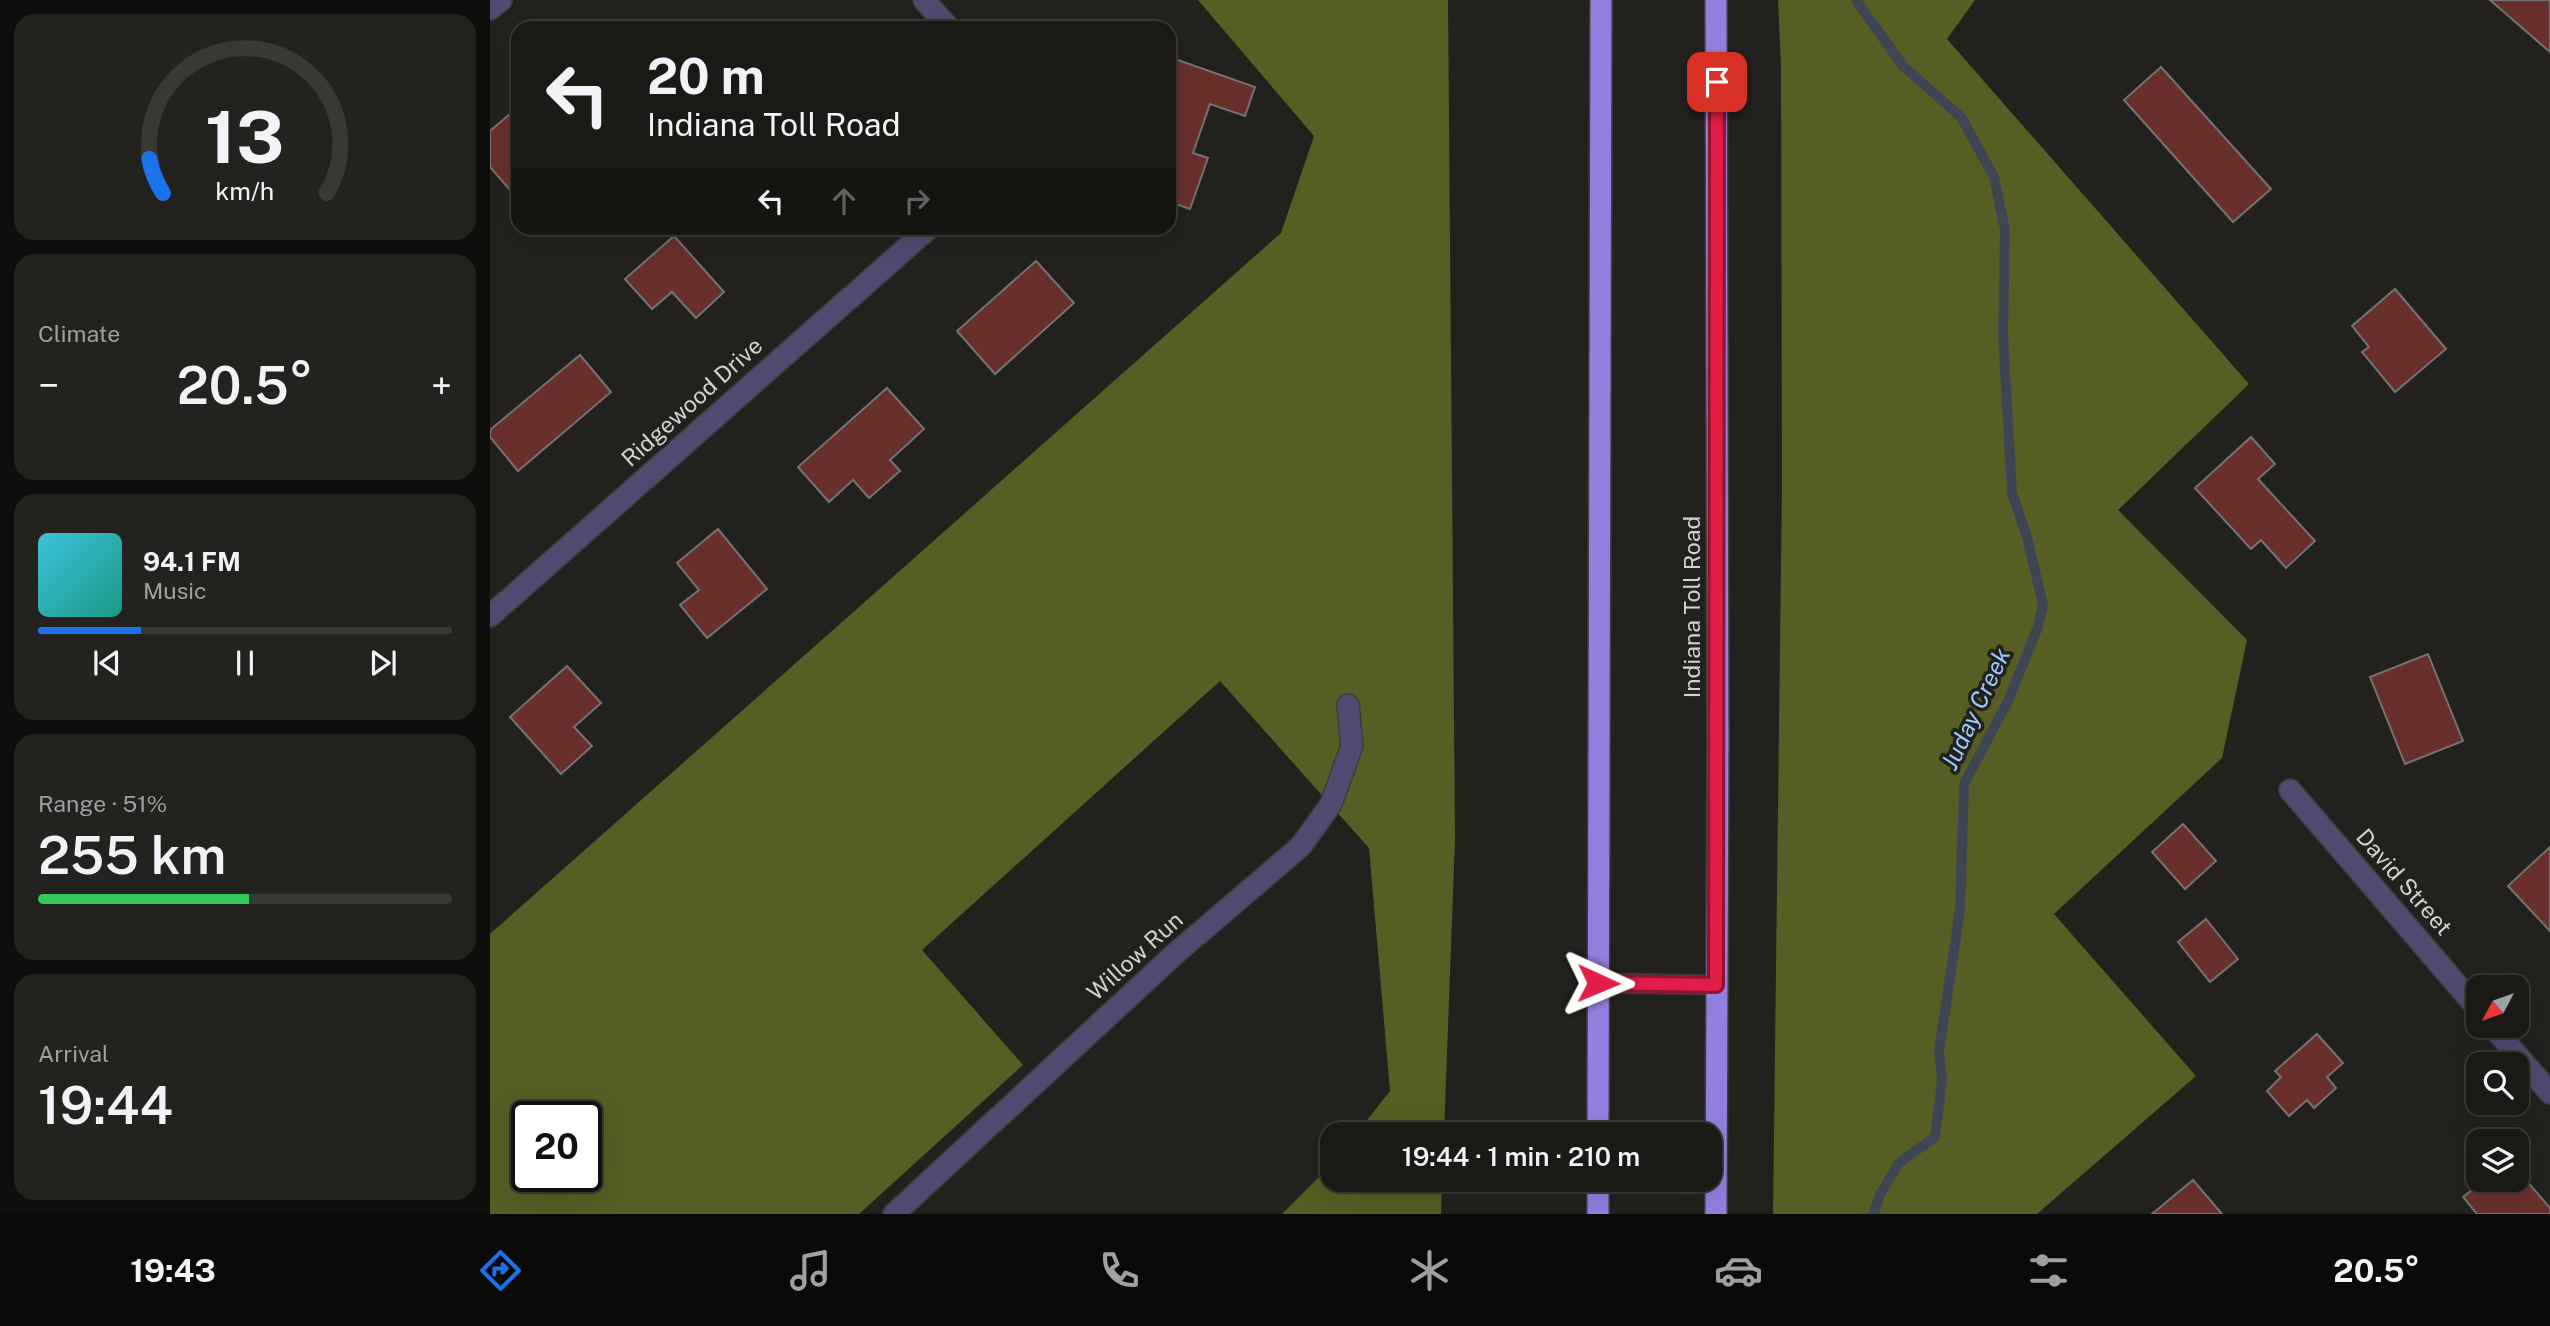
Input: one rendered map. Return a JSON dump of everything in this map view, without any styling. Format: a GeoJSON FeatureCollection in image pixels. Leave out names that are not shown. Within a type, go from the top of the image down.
{"type":"FeatureCollection","features":[{"type":"Feature","properties":{"kind":"highway"},"geometry":{"type":"LineString","coordinates":[[1598,1122],[1601,0]]}},
{"type":"Feature","properties":{"kind":"highway","name":"Indiana Toll Road"},"geometry":{"type":"LineString","coordinates":[[1716,0],[1716,1214]]}},
{"type":"Feature","properties":{"kind":"highway"},"geometry":{"type":"LineString","coordinates":[[1598,1192],[1598,1214]]}},
{"type":"Feature","properties":{"kind":"street"},"geometry":{"type":"LineString","coordinates":[[490,9],[500,0]]}},
{"type":"Feature","properties":{"kind":"street"},"geometry":{"type":"LineString","coordinates":[[924,0],[943,21]]}},
{"type":"Feature","properties":{"kind":"street","name":"Ridgewood Drive"},"geometry":{"type":"LineString","coordinates":[[490,616],[921,235]]}},
{"type":"Feature","properties":{"kind":"street","name":"Willow Run"},"geometry":{"type":"LineString","coordinates":[[894,1214],[1176,953],[1301,846],[1331,804],[1352,746],[1348,705]]}},
{"type":"Feature","properties":{"kind":"street","name":"David Street"},"geometry":{"type":"LineString","coordinates":[[2291,790],[2466,995]]}},
{"type":"Feature","properties":{"kind":"street"},"geometry":{"type":"LineString","coordinates":[[2502,1038],[2550,1093]]}},
{"type":"Feature","properties":{"kind":"lane"},"geometry":{"type":"LineString","coordinates":[[1598,983],[1716,985]]}},
{"type":"Feature","properties":{"kind":"green space"},"geometry":{"type":"Polygon","coordinates":[[[1198,0],[1448,0],[1455,839],[1444,1122],[1365,1122],[1390,1091],[1369,848],[1220,681],[922,950],[1023,1065],[859,1214],[490,1214],[490,934],[1281,233],[1314,136],[1198,0]]]}},
{"type":"Feature","properties":{"kind":"green space"},"geometry":{"type":"Polygon","coordinates":[[[1778,0],[1975,0],[1947,39],[2249,384],[2118,510],[2247,640],[2222,758],[2054,914],[2196,1076],[2037,1214],[1773,1214],[1782,483],[1781,66],[1778,0]]]}},
{"type":"Feature","properties":{"kind":"green space"},"geometry":{"type":"Polygon","coordinates":[[[1320,1176],[1320,1192],[1442,1192],[1441,1214],[1282,1214],[1320,1176]]]}},
{"type":"Feature","properties":{"kind":"building"},"geometry":{"type":"Polygon","coordinates":[[[2490,0],[2550,0],[2550,52],[2490,0]]]}},
{"type":"Feature","properties":{"kind":"building"},"geometry":{"type":"Polygon","coordinates":[[[1176,59],[1255,87],[1245,116],[1210,104],[1193,153],[1208,158],[1190,209],[1176,204],[1176,59]]]}},
{"type":"Feature","properties":{"kind":"building"},"geometry":{"type":"Polygon","coordinates":[[[2161,67],[2271,189],[2233,222],[2124,100],[2161,67]]]}},
{"type":"Feature","properties":{"kind":"building"},"geometry":{"type":"Polygon","coordinates":[[[511,113],[511,191],[490,167],[490,131],[511,113]]]}},
{"type":"Feature","properties":{"kind":"building"},"geometry":{"type":"Polygon","coordinates":[[[674,236],[724,292],[696,318],[672,292],[652,309],[625,279],[674,236]]]}},
{"type":"Feature","properties":{"kind":"building"},"geometry":{"type":"Polygon","coordinates":[[[1036,261],[1074,303],[995,374],[957,331],[1036,261]]]}},
{"type":"Feature","properties":{"kind":"building"},"geometry":{"type":"Polygon","coordinates":[[[2395,289],[2446,349],[2395,392],[2362,352],[2369,347],[2352,326],[2395,289]]]}},
{"type":"Feature","properties":{"kind":"building"},"geometry":{"type":"Polygon","coordinates":[[[580,355],[611,392],[518,471],[490,437],[490,430],[580,355]]]}},
{"type":"Feature","properties":{"kind":"building"},"geometry":{"type":"Polygon","coordinates":[[[887,388],[924,429],[890,460],[900,471],[869,498],[853,480],[829,502],[798,467],[887,388]]]}},
{"type":"Feature","properties":{"kind":"building"},"geometry":{"type":"Polygon","coordinates":[[[2251,437],[2275,464],[2258,479],[2315,541],[2286,568],[2261,540],[2251,549],[2195,488],[2251,437]]]}},
{"type":"Feature","properties":{"kind":"building"},"geometry":{"type":"Polygon","coordinates":[[[718,529],[767,589],[707,638],[680,605],[699,590],[677,563],[718,529]]]}},
{"type":"Feature","properties":{"kind":"building"},"geometry":{"type":"Polygon","coordinates":[[[2428,654],[2463,741],[2405,764],[2370,677],[2428,654]]]}},
{"type":"Feature","properties":{"kind":"building"},"geometry":{"type":"Polygon","coordinates":[[[567,666],[601,703],[574,727],[592,746],[561,774],[510,717],[567,666]]]}},
{"type":"Feature","properties":{"kind":"building"},"geometry":{"type":"Polygon","coordinates":[[[2183,824],[2216,861],[2185,889],[2152,852],[2183,824]]]}},
{"type":"Feature","properties":{"kind":"building"},"geometry":{"type":"Polygon","coordinates":[[[2550,847],[2550,931],[2508,886],[2550,847]]]}},
{"type":"Feature","properties":{"kind":"building"},"geometry":{"type":"Polygon","coordinates":[[[2206,919],[2238,959],[2210,982],[2178,942],[2206,919]]]}},
{"type":"Feature","properties":{"kind":"building"},"geometry":{"type":"Polygon","coordinates":[[[2317,1034],[2343,1063],[2327,1077],[2336,1088],[2314,1108],[2307,1100],[2289,1116],[2267,1091],[2281,1077],[2275,1071],[2317,1034]]]}},
{"type":"Feature","properties":{"kind":"building"},"geometry":{"type":"Polygon","coordinates":[[[2193,1180],[2222,1214],[2152,1214],[2193,1180]]]}},
{"type":"Feature","properties":{"kind":"building"},"geometry":{"type":"Polygon","coordinates":[[[2529,1184],[2550,1208],[2550,1214],[2477,1214],[2463,1197],[2469,1192],[2529,1192],[2529,1184]]]}},
{"type":"Feature","properties":{"kind":"waterway","name":"Juday Creek"},"geometry":{"type":"LineString","coordinates":[[1856,0],[1903,66],[1961,117],[1994,177],[2005,230],[2003,334],[2012,493],[2027,537],[2043,605],[2038,627],[2008,701],[1964,784],[1960,910],[1939,1051],[1942,1080],[1935,1137],[1899,1163],[1879,1196],[1874,1214]]}},
{"type":"Feature","properties":{"kind":"route"},"geometry":{"type":"LineString","coordinates":[[1598,983],[1716,985],[1717,82]]}}]}
